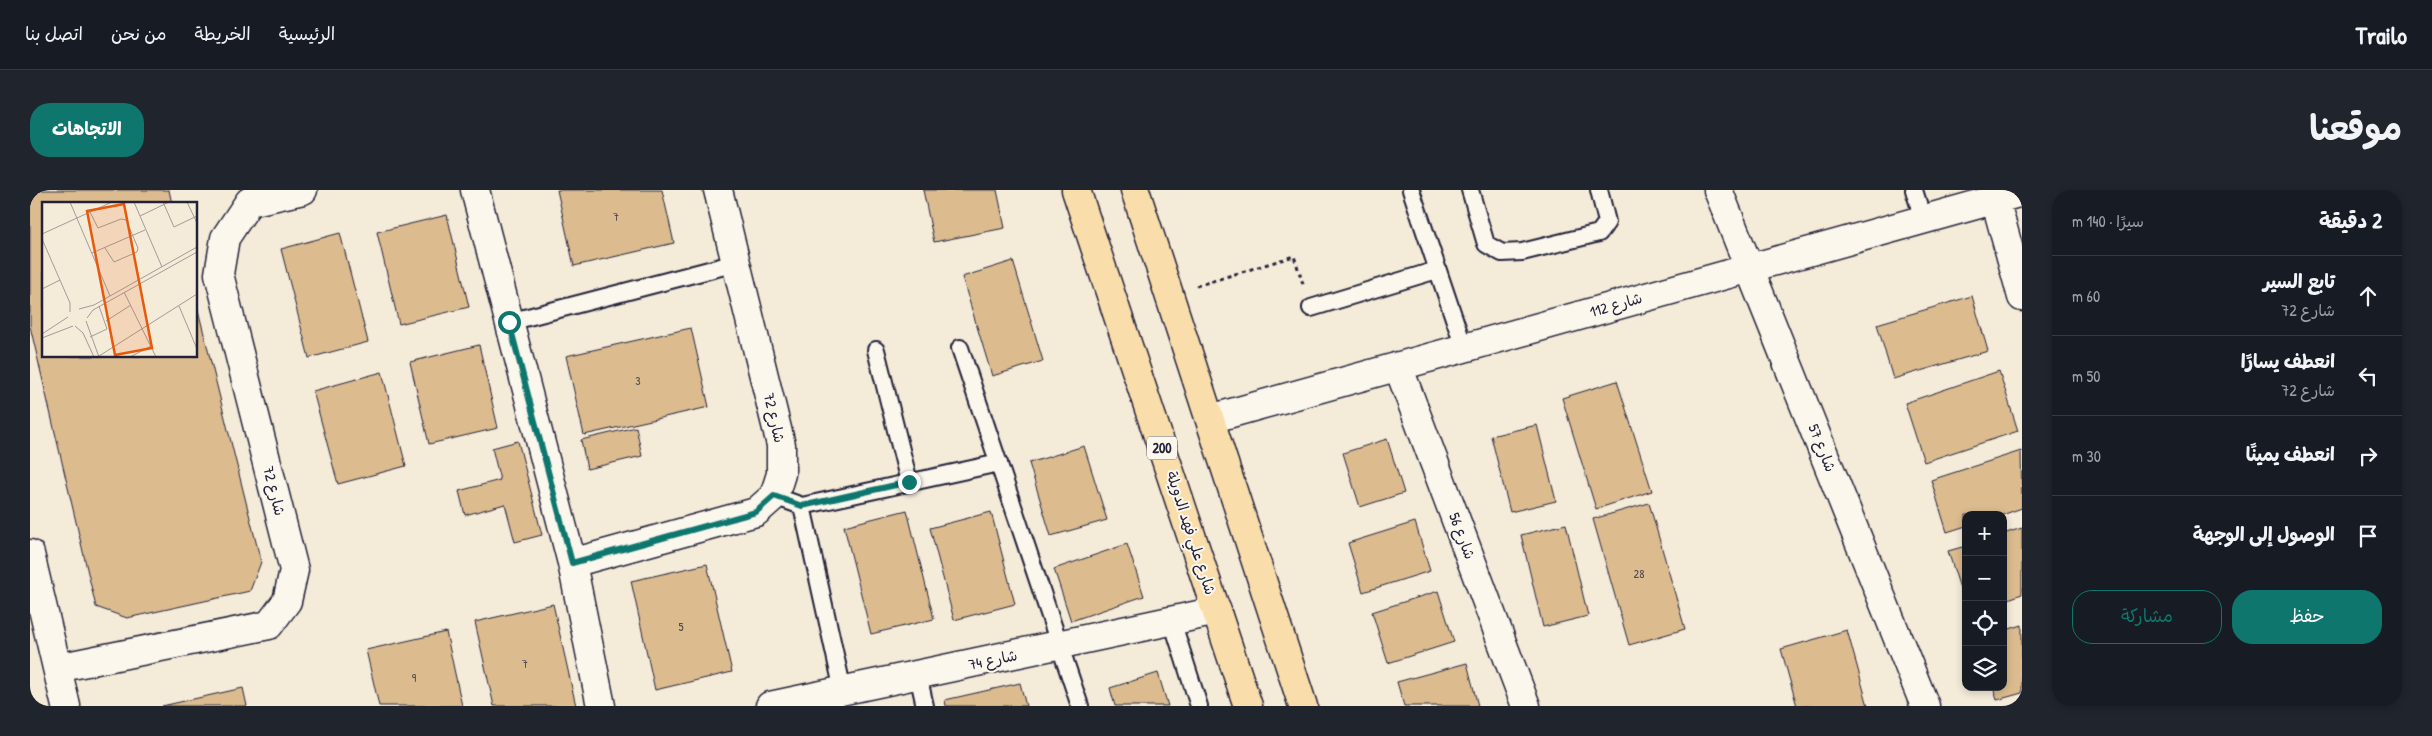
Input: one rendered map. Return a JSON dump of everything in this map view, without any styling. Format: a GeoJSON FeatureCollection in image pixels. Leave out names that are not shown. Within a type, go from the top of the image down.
{"type":"FeatureCollection","features":[{"type":"Feature","properties":{"kind":"main road","name":"شارع علي فهد الدويلة"},"geometry":{"type":"LineString","coordinates":[[1076,190],[1248,706]]}},
{"type":"Feature","properties":{"kind":"main road"},"geometry":{"type":"LineString","coordinates":[[1135,190],[1303,706]]}},
{"type":"Feature","properties":{"kind":"street","name":"شارع 72"},"geometry":{"type":"LineString","coordinates":[[57,668],[269,625],[287,601],[294,570],[219,274],[225,238],[249,202],[303,190]]}},
{"type":"Feature","properties":{"kind":"street"},"geometry":{"type":"LineString","coordinates":[[475,190],[572,563],[601,706]]}},
{"type":"Feature","properties":{"kind":"street","name":"شارع 72"},"geometry":{"type":"LineString","coordinates":[[718,190],[781,445],[781,474],[774,496]]}},
{"type":"Feature","properties":{"kind":"street","name":"شارع 57"},"geometry":{"type":"LineString","coordinates":[[1718,190],[1925,706]]}},
{"type":"Feature","properties":{"kind":"street","name":"شارع 112"},"geometry":{"type":"LineString","coordinates":[[1210,419],[2022,192]]}},
{"type":"Feature","properties":{"kind":"street"},"geometry":{"type":"LineString","coordinates":[[1995,199],[2022,297]]}},
{"type":"Feature","properties":{"kind":"street","name":"شارع 56"},"geometry":{"type":"LineString","coordinates":[[1398,366],[1526,706]]}},
{"type":"Feature","properties":{"kind":"street"},"geometry":{"type":"LineString","coordinates":[[572,563],[756,512],[774,496]]}},
{"type":"Feature","properties":{"kind":"street"},"geometry":{"type":"LineString","coordinates":[[30,554],[66,706]]}},
{"type":"Feature","properties":{"kind":"street","name":"شارع 74"},"geometry":{"type":"LineString","coordinates":[[776,705],[1060,646],[1216,611]]}},
{"type":"Feature","properties":{"kind":"lane"},"geometry":{"type":"LineString","coordinates":[[1411,190],[1464,348]]}},
{"type":"Feature","properties":{"kind":"lane"},"geometry":{"type":"LineString","coordinates":[[1470,190],[1486,244],[1502,253],[1522,252],[1599,233],[1607,222],[1599,190]]}},
{"type":"Feature","properties":{"kind":"lane"},"geometry":{"type":"LineString","coordinates":[[1914,190],[1923,219]]}},
{"type":"Feature","properties":{"kind":"lane"},"geometry":{"type":"LineString","coordinates":[[509,322],[736,263]]}},
{"type":"Feature","properties":{"kind":"lane"},"geometry":{"type":"LineString","coordinates":[[1310,308],[1437,270]]}},
{"type":"Feature","properties":{"kind":"lane"},"geometry":{"type":"LineString","coordinates":[[960,348],[1080,706]]}},
{"type":"Feature","properties":{"kind":"lane"},"geometry":{"type":"LineString","coordinates":[[876,350],[909,482]]}},
{"type":"Feature","properties":{"kind":"lane"},"geometry":{"type":"LineString","coordinates":[[774,496],[802,506],[999,463]]}},
{"type":"Feature","properties":{"kind":"lane"},"geometry":{"type":"LineString","coordinates":[[802,506],[844,690]]}},
{"type":"Feature","properties":{"kind":"lane"},"geometry":{"type":"LineString","coordinates":[[1172,621],[1200,706]]}},
{"type":"Feature","properties":{"kind":"lane"},"geometry":{"type":"LineString","coordinates":[[918,675],[926,706]]}},
{"type":"Feature","properties":{"kind":"path"},"geometry":{"type":"LineString","coordinates":[[1169,294],[1294,256],[1310,308]]}},
{"type":"Feature","properties":{"kind":"building"},"geometry":{"type":"Polygon","coordinates":[[[30,190],[169,190],[172,202],[42,202],[42,358],[198,358],[198,310],[261,562],[250,591],[127,618],[96,607],[30,326],[30,190]]]}},
{"type":"Feature","properties":{"kind":"building"},"geometry":{"type":"Polygon","coordinates":[[[557,190],[662,190],[674,243],[574,266],[557,190]]]}},
{"type":"Feature","properties":{"kind":"building"},"geometry":{"type":"Polygon","coordinates":[[[923,190],[997,190],[1005,228],[934,242],[923,190]]]}},
{"type":"Feature","properties":{"kind":"building"},"geometry":{"type":"Polygon","coordinates":[[[447,215],[469,307],[399,324],[377,232],[447,215]]]}},
{"type":"Feature","properties":{"kind":"building"},"geometry":{"type":"Polygon","coordinates":[[[340,233],[368,342],[309,358],[281,249],[340,233]]]}},
{"type":"Feature","properties":{"kind":"building"},"geometry":{"type":"Polygon","coordinates":[[[1013,261],[1043,361],[992,376],[962,277],[1013,261]]]}},
{"type":"Feature","properties":{"kind":"building"},"geometry":{"type":"Polygon","coordinates":[[[1972,296],[1988,351],[1893,379],[1877,324],[1972,296]]]}},
{"type":"Feature","properties":{"kind":"building"},"geometry":{"type":"Polygon","coordinates":[[[691,328],[709,407],[584,435],[566,356],[691,328]]]}},
{"type":"Feature","properties":{"kind":"building"},"geometry":{"type":"Polygon","coordinates":[[[479,345],[498,428],[429,444],[410,362],[479,345]]]}},
{"type":"Feature","properties":{"kind":"building"},"geometry":{"type":"Polygon","coordinates":[[[1999,371],[2018,431],[1924,462],[1905,403],[1999,371]]]}},
{"type":"Feature","properties":{"kind":"building"},"geometry":{"type":"Polygon","coordinates":[[[382,372],[406,466],[338,484],[313,391],[382,372]]]}},
{"type":"Feature","properties":{"kind":"building"},"geometry":{"type":"Polygon","coordinates":[[[1617,381],[1652,491],[1596,509],[1562,398],[1617,381]]]}},
{"type":"Feature","properties":{"kind":"building"},"geometry":{"type":"Polygon","coordinates":[[[1537,425],[1556,501],[1510,512],[1491,436],[1537,425]]]}},
{"type":"Feature","properties":{"kind":"building"},"geometry":{"type":"Polygon","coordinates":[[[636,427],[642,456],[587,469],[581,440],[636,427]]]}},
{"type":"Feature","properties":{"kind":"building"},"geometry":{"type":"Polygon","coordinates":[[[1387,439],[1404,493],[1360,507],[1343,453],[1387,439]]]}},
{"type":"Feature","properties":{"kind":"building"},"geometry":{"type":"Polygon","coordinates":[[[518,441],[542,535],[515,542],[505,504],[465,515],[459,491],[500,480],[492,448],[518,441]]]}},
{"type":"Feature","properties":{"kind":"building"},"geometry":{"type":"Polygon","coordinates":[[[1084,446],[1107,520],[1051,536],[1029,463],[1084,446]]]}},
{"type":"Feature","properties":{"kind":"building"},"geometry":{"type":"Polygon","coordinates":[[[2021,451],[2022,508],[2007,513],[2007,511],[1962,511],[1962,527],[1947,532],[1931,480],[2021,451]]]}},
{"type":"Feature","properties":{"kind":"building"},"geometry":{"type":"Polygon","coordinates":[[[1649,503],[1685,629],[1629,645],[1593,519],[1649,503]]]}},
{"type":"Feature","properties":{"kind":"building"},"geometry":{"type":"Polygon","coordinates":[[[907,510],[934,619],[871,634],[844,526],[907,510]]]}},
{"type":"Feature","properties":{"kind":"building"},"geometry":{"type":"Polygon","coordinates":[[[991,512],[1015,604],[954,620],[930,528],[991,512]]]}},
{"type":"Feature","properties":{"kind":"building"},"geometry":{"type":"Polygon","coordinates":[[[1415,522],[1430,571],[1363,592],[1348,543],[1415,522]]]}},
{"type":"Feature","properties":{"kind":"building"},"geometry":{"type":"Polygon","coordinates":[[[1566,524],[1588,616],[1543,627],[1521,535],[1566,524]]]}},
{"type":"Feature","properties":{"kind":"building"},"geometry":{"type":"Polygon","coordinates":[[[2022,528],[2022,594],[2007,600],[2007,556],[2007,533],[2022,528]]]}},
{"type":"Feature","properties":{"kind":"building"},"geometry":{"type":"Polygon","coordinates":[[[1127,544],[1144,596],[1071,621],[1054,569],[1127,544]]]}},
{"type":"Feature","properties":{"kind":"building"},"geometry":{"type":"Polygon","coordinates":[[[1962,547],[1962,595],[1948,551],[1962,547]]]}},
{"type":"Feature","properties":{"kind":"building"},"geometry":{"type":"Polygon","coordinates":[[[707,564],[732,672],[655,690],[631,581],[707,564]]]}},
{"type":"Feature","properties":{"kind":"building"},"geometry":{"type":"Polygon","coordinates":[[[1438,591],[1454,642],[1388,663],[1372,612],[1438,591]]]}},
{"type":"Feature","properties":{"kind":"building"},"geometry":{"type":"Polygon","coordinates":[[[553,604],[576,706],[494,706],[475,622],[553,604]]]}},
{"type":"Feature","properties":{"kind":"building"},"geometry":{"type":"Polygon","coordinates":[[[2022,625],[2022,693],[1997,700],[1994,691],[2007,691],[2007,630],[2022,625]]]}},
{"type":"Feature","properties":{"kind":"building"},"geometry":{"type":"Polygon","coordinates":[[[1847,630],[1868,706],[1797,706],[1781,649],[1847,630]]]}},
{"type":"Feature","properties":{"kind":"building"},"geometry":{"type":"Polygon","coordinates":[[[446,632],[462,706],[379,706],[366,650],[446,632]]]}},
{"type":"Feature","properties":{"kind":"building"},"geometry":{"type":"Polygon","coordinates":[[[1467,663],[1478,706],[1404,706],[1397,682],[1467,663]]]}},
{"type":"Feature","properties":{"kind":"building"},"geometry":{"type":"Polygon","coordinates":[[[1158,673],[1168,706],[1115,706],[1110,688],[1158,673]]]}},
{"type":"Feature","properties":{"kind":"building"},"geometry":{"type":"Polygon","coordinates":[[[1020,683],[1026,706],[946,706],[945,700],[1020,683]]]}},
{"type":"Feature","properties":{"kind":"building"},"geometry":{"type":"Polygon","coordinates":[[[243,688],[247,706],[162,706],[243,688]]]}},
{"type":"Feature","properties":{"kind":"route"},"geometry":{"type":"LineString","coordinates":[[509,322],[572,563],[756,512],[774,496],[802,506],[909,482]]}}]}
